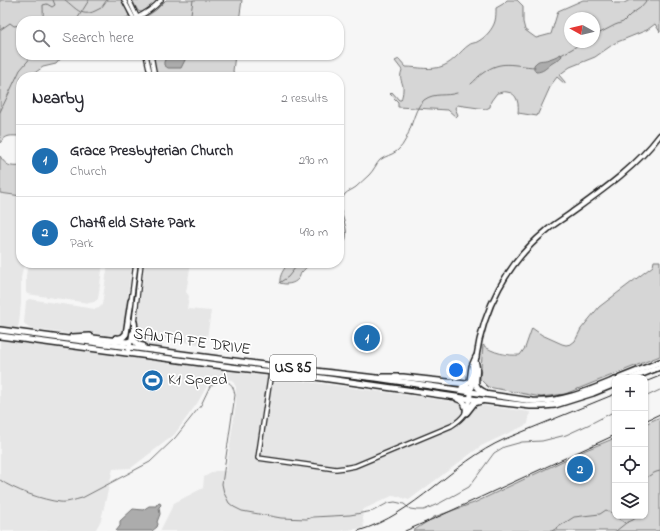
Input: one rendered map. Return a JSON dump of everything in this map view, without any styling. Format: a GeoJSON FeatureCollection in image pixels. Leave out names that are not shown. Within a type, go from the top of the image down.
{"type":"FeatureCollection","features":[{"type":"Feature","properties":{"kind":"highway"},"geometry":{"type":"LineString","coordinates":[[64,338],[92,336],[117,338],[124,337],[126,334],[131,301]]}},
{"type":"Feature","properties":{"kind":"highway"},"geometry":{"type":"LineString","coordinates":[[134,322],[134,338],[138,345],[180,351],[189,355]]}},
{"type":"Feature","properties":{"kind":"highway"},"geometry":{"type":"LineString","coordinates":[[0,330],[82,340]]}},
{"type":"Feature","properties":{"kind":"highway"},"geometry":{"type":"LineString","coordinates":[[0,335],[72,343],[78,343],[82,340]]}},
{"type":"Feature","properties":{"kind":"highway","name":"SANTA FE DRIVE"},"geometry":{"type":"LineString","coordinates":[[0,335],[470,398],[551,401],[592,390],[612,381]]}},
{"type":"Feature","properties":{"kind":"highway","name":"SANTA FE DRIVE"},"geometry":{"type":"LineString","coordinates":[[82,340],[93,338],[189,355],[285,368],[376,378],[397,382],[472,389],[491,398],[530,406],[548,406],[569,401],[612,385]]}},
{"type":"Feature","properties":{"kind":"highway"},"geometry":{"type":"LineString","coordinates":[[376,378],[403,377],[466,384],[470,381],[472,366],[475,359]]}},
{"type":"Feature","properties":{"kind":"highway"},"geometry":{"type":"LineString","coordinates":[[475,359],[477,371],[476,386],[491,398]]}},
{"type":"Feature","properties":{"kind":"highway"},"geometry":{"type":"LineString","coordinates":[[187,361],[199,360],[281,370],[285,368]]}},
{"type":"Feature","properties":{"kind":"highway"},"geometry":{"type":"LineString","coordinates":[[628,375],[660,362]]}},
{"type":"Feature","properties":{"kind":"highway"},"geometry":{"type":"LineString","coordinates":[[640,375],[660,367]]}},
{"type":"Feature","properties":{"kind":"highway"},"geometry":{"type":"LineString","coordinates":[[309,376],[322,375],[387,384],[397,382]]}},
{"type":"Feature","properties":{"kind":"highway"},"geometry":{"type":"LineString","coordinates":[[452,396],[465,403],[466,413]]}},
{"type":"Feature","properties":{"kind":"highway"},"geometry":{"type":"LineString","coordinates":[[466,413],[476,402],[491,398]]}},
{"type":"Feature","properties":{"kind":"main road"},"geometry":{"type":"LineString","coordinates":[[470,398],[480,332],[491,302],[504,278],[531,244],[547,230],[627,170],[642,156],[660,135]]}},
{"type":"Feature","properties":{"kind":"street"},"geometry":{"type":"LineString","coordinates":[[124,0],[134,16]]}},
{"type":"Feature","properties":{"kind":"street"},"geometry":{"type":"LineString","coordinates":[[129,0],[135,16]]}},
{"type":"Feature","properties":{"kind":"street"},"geometry":{"type":"LineString","coordinates":[[142,16],[149,12],[161,0]]}},
{"type":"Feature","properties":{"kind":"street"},"geometry":{"type":"LineString","coordinates":[[147,60],[150,72]]}},
{"type":"Feature","properties":{"kind":"street"},"geometry":{"type":"LineString","coordinates":[[152,60],[155,72]]}},
{"type":"Feature","properties":{"kind":"street"},"geometry":{"type":"LineString","coordinates":[[129,344],[132,307],[131,301],[135,268]]}},
{"type":"Feature","properties":{"kind":"street"},"geometry":{"type":"LineString","coordinates":[[127,353],[134,322],[140,268]]}},
{"type":"Feature","properties":{"kind":"street"},"geometry":{"type":"LineString","coordinates":[[271,372],[258,458],[336,469],[355,466],[451,426],[461,419],[466,413],[470,398]]}},
{"type":"Feature","properties":{"kind":"shaded area"},"geometry":{"type":"Polygon","coordinates":[[[0,0],[122,0],[129,16],[16,16],[16,60],[59,60],[56,64],[43,67],[36,72],[16,72],[16,136],[7,137],[0,143],[0,0]]]}},
{"type":"Feature","properties":{"kind":"shaded area"},"geometry":{"type":"Polygon","coordinates":[[[132,0],[159,0],[148,10],[141,12],[138,11],[132,0]]]}},
{"type":"Feature","properties":{"kind":"shaded area"},"geometry":{"type":"Polygon","coordinates":[[[166,0],[242,0],[240,16],[147,16],[156,10],[166,0]]]}},
{"type":"Feature","properties":{"kind":"shaded area"},"geometry":{"type":"Polygon","coordinates":[[[507,0],[517,0],[523,6],[523,22],[525,30],[536,38],[551,34],[558,11],[583,0],[611,0],[614,3],[624,3],[630,0],[660,0],[660,32],[655,24],[647,30],[615,43],[595,57],[570,67],[559,75],[565,84],[557,77],[551,85],[537,116],[518,113],[518,103],[516,97],[511,93],[506,92],[497,93],[491,101],[490,107],[486,109],[457,105],[455,108],[458,115],[456,117],[448,110],[398,107],[398,102],[390,94],[392,92],[399,100],[401,100],[403,90],[401,79],[402,70],[395,61],[399,59],[406,67],[434,68],[447,64],[470,44],[477,42],[488,33],[495,21],[496,8],[507,0]]]}},
{"type":"Feature","properties":{"kind":"shaded area"},"geometry":{"type":"Polygon","coordinates":[[[561,54],[561,57],[544,70],[536,72],[534,70],[534,65],[539,61],[550,59],[561,54]]]}},
{"type":"Feature","properties":{"kind":"shaded area"},"geometry":{"type":"Polygon","coordinates":[[[154,60],[234,60],[233,72],[156,72],[154,60]]]}},
{"type":"Feature","properties":{"kind":"shaded area"},"geometry":{"type":"Polygon","coordinates":[[[165,60],[185,60],[181,68],[168,68],[164,65],[165,60]]]}},
{"type":"Feature","properties":{"kind":"shaded area"},"geometry":{"type":"Polygon","coordinates":[[[0,156],[4,162],[9,165],[16,166],[16,195],[0,193],[0,156]]]}},
{"type":"Feature","properties":{"kind":"shaded area"},"geometry":{"type":"Polygon","coordinates":[[[0,193],[16,195],[16,268],[23,268],[21,278],[21,304],[17,330],[0,329],[0,193]]]}},
{"type":"Feature","properties":{"kind":"shaded area"},"geometry":{"type":"Polygon","coordinates":[[[344,220],[346,226],[344,242],[344,220]]]}},
{"type":"Feature","properties":{"kind":"shaded area"},"geometry":{"type":"Polygon","coordinates":[[[654,261],[660,261],[660,356],[565,394],[541,397],[488,387],[480,379],[483,345],[500,353],[520,355],[525,348],[532,328],[542,335],[562,344],[571,344],[575,341],[581,329],[599,307],[653,266],[654,261]]]}},
{"type":"Feature","properties":{"kind":"shaded area"},"geometry":{"type":"Polygon","coordinates":[[[27,268],[102,268],[98,299],[89,303],[27,294],[27,268]]]}},
{"type":"Feature","properties":{"kind":"shaded area"},"geometry":{"type":"Polygon","coordinates":[[[107,268],[131,268],[123,337],[91,333],[71,334],[30,329],[24,323],[26,301],[29,299],[95,309],[102,305],[107,268]]]}},
{"type":"Feature","properties":{"kind":"shaded area"},"geometry":{"type":"Polygon","coordinates":[[[144,268],[190,268],[186,292],[189,296],[187,309],[211,311],[206,345],[164,339],[162,347],[142,345],[137,342],[135,337],[144,268]]]}},
{"type":"Feature","properties":{"kind":"shaded area"},"geometry":{"type":"Polygon","coordinates":[[[284,268],[306,268],[296,281],[287,284],[280,283],[284,268]]]}},
{"type":"Feature","properties":{"kind":"shaded area"},"geometry":{"type":"Polygon","coordinates":[[[0,340],[530,412],[528,424],[481,446],[409,500],[394,495],[362,510],[364,528],[340,531],[160,531],[174,503],[203,488],[204,477],[215,471],[226,471],[236,404],[236,387],[232,380],[212,377],[198,402],[174,435],[131,468],[113,469],[101,520],[95,531],[0,531],[0,340]]]}},
{"type":"Feature","properties":{"kind":"shaded area"},"geometry":{"type":"Polygon","coordinates":[[[660,417],[660,531],[413,531],[434,517],[474,503],[612,439],[612,519],[648,519],[648,423],[660,417]]]}},
{"type":"Feature","properties":{"kind":"shaded area"},"geometry":{"type":"Polygon","coordinates":[[[160,503],[158,524],[152,531],[116,531],[120,526],[120,521],[133,509],[143,510],[149,506],[156,506],[160,503]]]}},
{"type":"Feature","properties":{"kind":"waterway"},"geometry":{"type":"LineString","coordinates":[[43,16],[43,5],[47,4],[52,7],[55,5],[53,0]]}},
{"type":"Feature","properties":{"kind":"waterway"},"geometry":{"type":"LineString","coordinates":[[65,0],[78,11],[86,13],[90,13],[101,8],[107,0]]}},
{"type":"Feature","properties":{"kind":"waterway"},"geometry":{"type":"LineString","coordinates":[[79,16],[89,0]]}},
{"type":"Feature","properties":{"kind":"waterway"},"geometry":{"type":"LineString","coordinates":[[191,16],[193,0]]}},
{"type":"Feature","properties":{"kind":"waterway"},"geometry":{"type":"LineString","coordinates":[[600,33],[623,22],[647,0]]}},
{"type":"Feature","properties":{"kind":"waterway"},"geometry":{"type":"LineString","coordinates":[[0,30],[10,23],[16,26]]}},
{"type":"Feature","properties":{"kind":"waterway"},"geometry":{"type":"LineString","coordinates":[[561,55],[574,48]]}},
{"type":"Feature","properties":{"kind":"waterway"},"geometry":{"type":"LineString","coordinates":[[19,72],[29,60]]}},
{"type":"Feature","properties":{"kind":"waterway"},"geometry":{"type":"LineString","coordinates":[[471,84],[481,74],[496,66],[508,64],[535,67]]}},
{"type":"Feature","properties":{"kind":"waterway"},"geometry":{"type":"LineString","coordinates":[[0,112],[16,78]]}},
{"type":"Feature","properties":{"kind":"waterway"},"geometry":{"type":"LineString","coordinates":[[344,196],[347,192],[356,187],[372,171],[380,160],[397,151],[402,146],[406,140],[416,111],[424,100],[436,95],[457,93]]}},
{"type":"Feature","properties":{"kind":"waterway"},"geometry":{"type":"LineString","coordinates":[[279,283],[288,277],[295,268]]}},
{"type":"Feature","properties":{"kind":"waterway"},"geometry":{"type":"LineString","coordinates":[[0,480],[21,491],[53,501],[65,502],[82,498],[150,462],[175,438],[201,405],[210,386],[223,380],[232,385],[235,395],[222,484],[224,493],[229,503],[234,507],[242,511],[281,518],[307,519],[313,517],[350,515],[373,511],[388,503],[395,502],[404,504],[410,509],[424,510],[469,487],[494,453],[504,447],[522,442],[542,441],[566,435],[612,413]]}},
{"type":"Feature","properties":{"kind":"waterway"},"geometry":{"type":"LineString","coordinates":[[648,396],[660,390]]}},
{"type":"Feature","properties":{"kind":"waterway"},"geometry":{"type":"LineString","coordinates":[[648,477],[660,471]]}},
{"type":"Feature","properties":{"kind":"waterway"},"geometry":{"type":"LineString","coordinates":[[552,531],[574,517],[600,514],[606,510],[608,511]]}},
{"type":"Feature","properties":{"kind":"waterway"},"geometry":{"type":"LineString","coordinates":[[619,519],[625,523]]}},
{"type":"Feature","properties":{"kind":"waterway"},"geometry":{"type":"LineString","coordinates":[[616,531],[634,519]]}},
{"type":"Feature","properties":{"kind":"railway"},"geometry":{"type":"LineString","coordinates":[[648,381],[660,376]]}},
{"type":"Feature","properties":{"kind":"railway"},"geometry":{"type":"LineString","coordinates":[[358,531],[379,523],[398,513],[416,501],[467,461],[486,449],[505,439],[612,395]]}},
{"type":"Feature","properties":{"kind":"railway"},"geometry":{"type":"LineString","coordinates":[[648,420],[660,414]]}},
{"type":"Feature","properties":{"kind":"railway"},"geometry":{"type":"LineString","coordinates":[[405,531],[612,436]]}},
{"type":"Feature","properties":{"kind":"place","name":"Grace Presbyterian Church"},"geometry":{"type":"Point","coordinates":[367,338]}},
{"type":"Feature","properties":{"kind":"place","name":"K1 Speed"},"geometry":{"type":"Point","coordinates":[152,380]}},
{"type":"Feature","properties":{"kind":"place","name":"Chatfield State Park"},"geometry":{"type":"Point","coordinates":[580,469]}}]}
